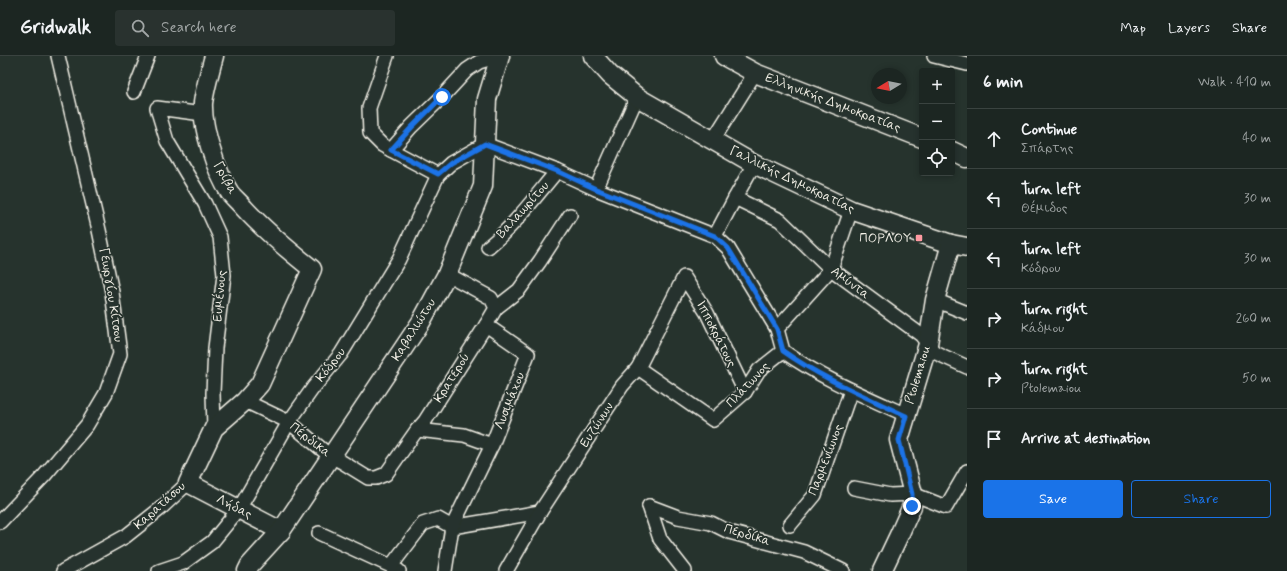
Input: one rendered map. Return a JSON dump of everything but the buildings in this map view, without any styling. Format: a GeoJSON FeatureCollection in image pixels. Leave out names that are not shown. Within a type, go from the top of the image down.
{"type":"FeatureCollection","features":[{"type":"Feature","properties":{"kind":"street","name":"Γεωργίου Κίτσου"},"geometry":{"type":"LineString","coordinates":[[0,522],[44,476],[87,425],[106,394],[120,354],[112,292],[58,56]]}},
{"type":"Feature","properties":{"kind":"street"},"geometry":{"type":"LineString","coordinates":[[134,92],[148,56]]}},
{"type":"Feature","properties":{"kind":"street","name":"Γρίβα"},"geometry":{"type":"LineString","coordinates":[[214,56],[204,102],[203,114],[217,168],[230,193],[262,227],[312,269]]}},
{"type":"Feature","properties":{"kind":"street"},"geometry":{"type":"LineString","coordinates":[[387,56],[369,108],[370,133],[391,150],[438,174]]}},
{"type":"Feature","properties":{"kind":"street"},"geometry":{"type":"LineString","coordinates":[[391,150],[467,70],[479,62],[500,56]]}},
{"type":"Feature","properties":{"kind":"street","name":"Καβαλιώτου"},"geometry":{"type":"LineString","coordinates":[[247,571],[250,565],[281,531],[421,322],[447,274],[483,186],[487,99],[500,56]]}},
{"type":"Feature","properties":{"kind":"street","name":"Γαλλικής Δημοκρατίας"},"geometry":{"type":"LineString","coordinates":[[593,56],[610,75],[638,97],[754,164],[851,210],[959,245]]}},
{"type":"Feature","properties":{"kind":"street","name":"Ελληνικής Δημοκρατίας"},"geometry":{"type":"LineString","coordinates":[[724,56],[755,73],[919,137]]}},
{"type":"Feature","properties":{"kind":"street"},"geometry":{"type":"LineString","coordinates":[[934,56],[967,64]]}},
{"type":"Feature","properties":{"kind":"street"},"geometry":{"type":"LineString","coordinates":[[713,140],[755,73]]}},
{"type":"Feature","properties":{"kind":"street"},"geometry":{"type":"LineString","coordinates":[[596,189],[638,97]]}},
{"type":"Feature","properties":{"kind":"street","name":"Ευμένους"},"geometry":{"type":"LineString","coordinates":[[203,114],[157,108],[168,141],[205,204],[220,237],[224,274],[215,348],[213,393],[214,428]]}},
{"type":"Feature","properties":{"kind":"street"},"geometry":{"type":"LineString","coordinates":[[485,144],[557,171],[596,189],[715,236],[728,248],[777,329],[783,351],[819,374],[906,416]]}},
{"type":"Feature","properties":{"kind":"street","name":"Κόδρου"},"geometry":{"type":"LineString","coordinates":[[159,571],[182,563],[212,542],[239,509],[288,422],[341,354],[399,259],[438,174],[451,163],[485,144]]}},
{"type":"Feature","properties":{"kind":"street"},"geometry":{"type":"LineString","coordinates":[[955,152],[967,158]]}},
{"type":"Feature","properties":{"kind":"street"},"geometry":{"type":"LineString","coordinates":[[715,236],[734,198],[754,164]]}},
{"type":"Feature","properties":{"kind":"street","name":"Βαλαωρίτου"},"geometry":{"type":"LineString","coordinates":[[488,247],[502,236],[520,217],[557,171]]}},
{"type":"Feature","properties":{"kind":"street","name":"Αμύντα"},"geometry":{"type":"LineString","coordinates":[[734,198],[780,220],[831,269],[922,335],[934,352],[967,367]]}},
{"type":"Feature","properties":{"kind":"street"},"geometry":{"type":"LineString","coordinates":[[777,329],[831,269],[851,210]]}},
{"type":"Feature","properties":{"kind":"street"},"geometry":{"type":"LineString","coordinates":[[486,325],[496,308],[519,290],[570,215]]}},
{"type":"Feature","properties":{"kind":"street","name":"Ptolemaiou"},"geometry":{"type":"LineString","coordinates":[[882,571],[912,506],[912,494],[899,440],[928,344],[935,300],[959,245]]}},
{"type":"Feature","properties":{"kind":"street","name":"Καρατάσου"},"geometry":{"type":"LineString","coordinates":[[63,571],[126,536],[160,509],[188,483],[214,428],[245,401],[260,384],[312,269]]}},
{"type":"Feature","properties":{"kind":"street"},"geometry":{"type":"LineString","coordinates":[[447,274],[491,298],[496,308]]}},
{"type":"Feature","properties":{"kind":"street","name":"Ευζώνων"},"geometry":{"type":"LineString","coordinates":[[506,571],[540,512],[622,386],[638,368],[684,278]]}},
{"type":"Feature","properties":{"kind":"street","name":"Ιπποκράτους"},"geometry":{"type":"LineString","coordinates":[[684,278],[707,313],[745,392]]}},
{"type":"Feature","properties":{"kind":"street"},"geometry":{"type":"LineString","coordinates":[[935,300],[967,313]]}},
{"type":"Feature","properties":{"kind":"street","name":"Κρατερού"},"geometry":{"type":"LineString","coordinates":[[376,478],[386,474],[425,421],[486,325]]}},
{"type":"Feature","properties":{"kind":"street","name":"Λυσιμάχου"},"geometry":{"type":"LineString","coordinates":[[445,571],[452,527],[492,445],[528,354],[486,325]]}},
{"type":"Feature","properties":{"kind":"street","name":"Πλάτωνος"},"geometry":{"type":"LineString","coordinates":[[638,368],[713,420],[745,392],[759,370],[783,351]]}},
{"type":"Feature","properties":{"kind":"street","name":"Παρμενίωνος"},"geometry":{"type":"LineString","coordinates":[[790,525],[815,495],[851,390]]}},
{"type":"Feature","properties":{"kind":"street","name":"Πέρδικα"},"geometry":{"type":"LineString","coordinates":[[245,401],[288,422],[330,456],[368,478],[376,478]]}},
{"type":"Feature","properties":{"kind":"street"},"geometry":{"type":"LineString","coordinates":[[417,430],[464,435],[492,445]]}},
{"type":"Feature","properties":{"kind":"street"},"geometry":{"type":"LineString","coordinates":[[854,488],[890,495],[912,494],[946,507],[967,471]]}},
{"type":"Feature","properties":{"kind":"street","name":"Λήδας"},"geometry":{"type":"LineString","coordinates":[[188,483],[281,531]]}},
{"type":"Feature","properties":{"kind":"street","name":"Περδίκα"},"geometry":{"type":"LineString","coordinates":[[685,571],[660,539],[649,506],[678,517],[711,523],[729,532],[804,552],[843,571]]}},
{"type":"Feature","properties":{"kind":"street"},"geometry":{"type":"LineString","coordinates":[[319,533],[395,569],[423,524],[438,520],[452,527],[540,512]]}},
{"type":"Feature","properties":{"kind":"place","name":"ΠΟΡΛΟΥ"},"geometry":{"type":"Point","coordinates":[919,238]}},
{"type":"Feature","properties":{"kind":"route"},"geometry":{"type":"LineString","coordinates":[[442,97],[391,150],[438,174],[451,163],[485,144],[557,171],[596,189],[715,236],[728,248],[777,329],[783,351],[819,374],[906,416],[899,440],[912,494],[912,506]]}}]}
